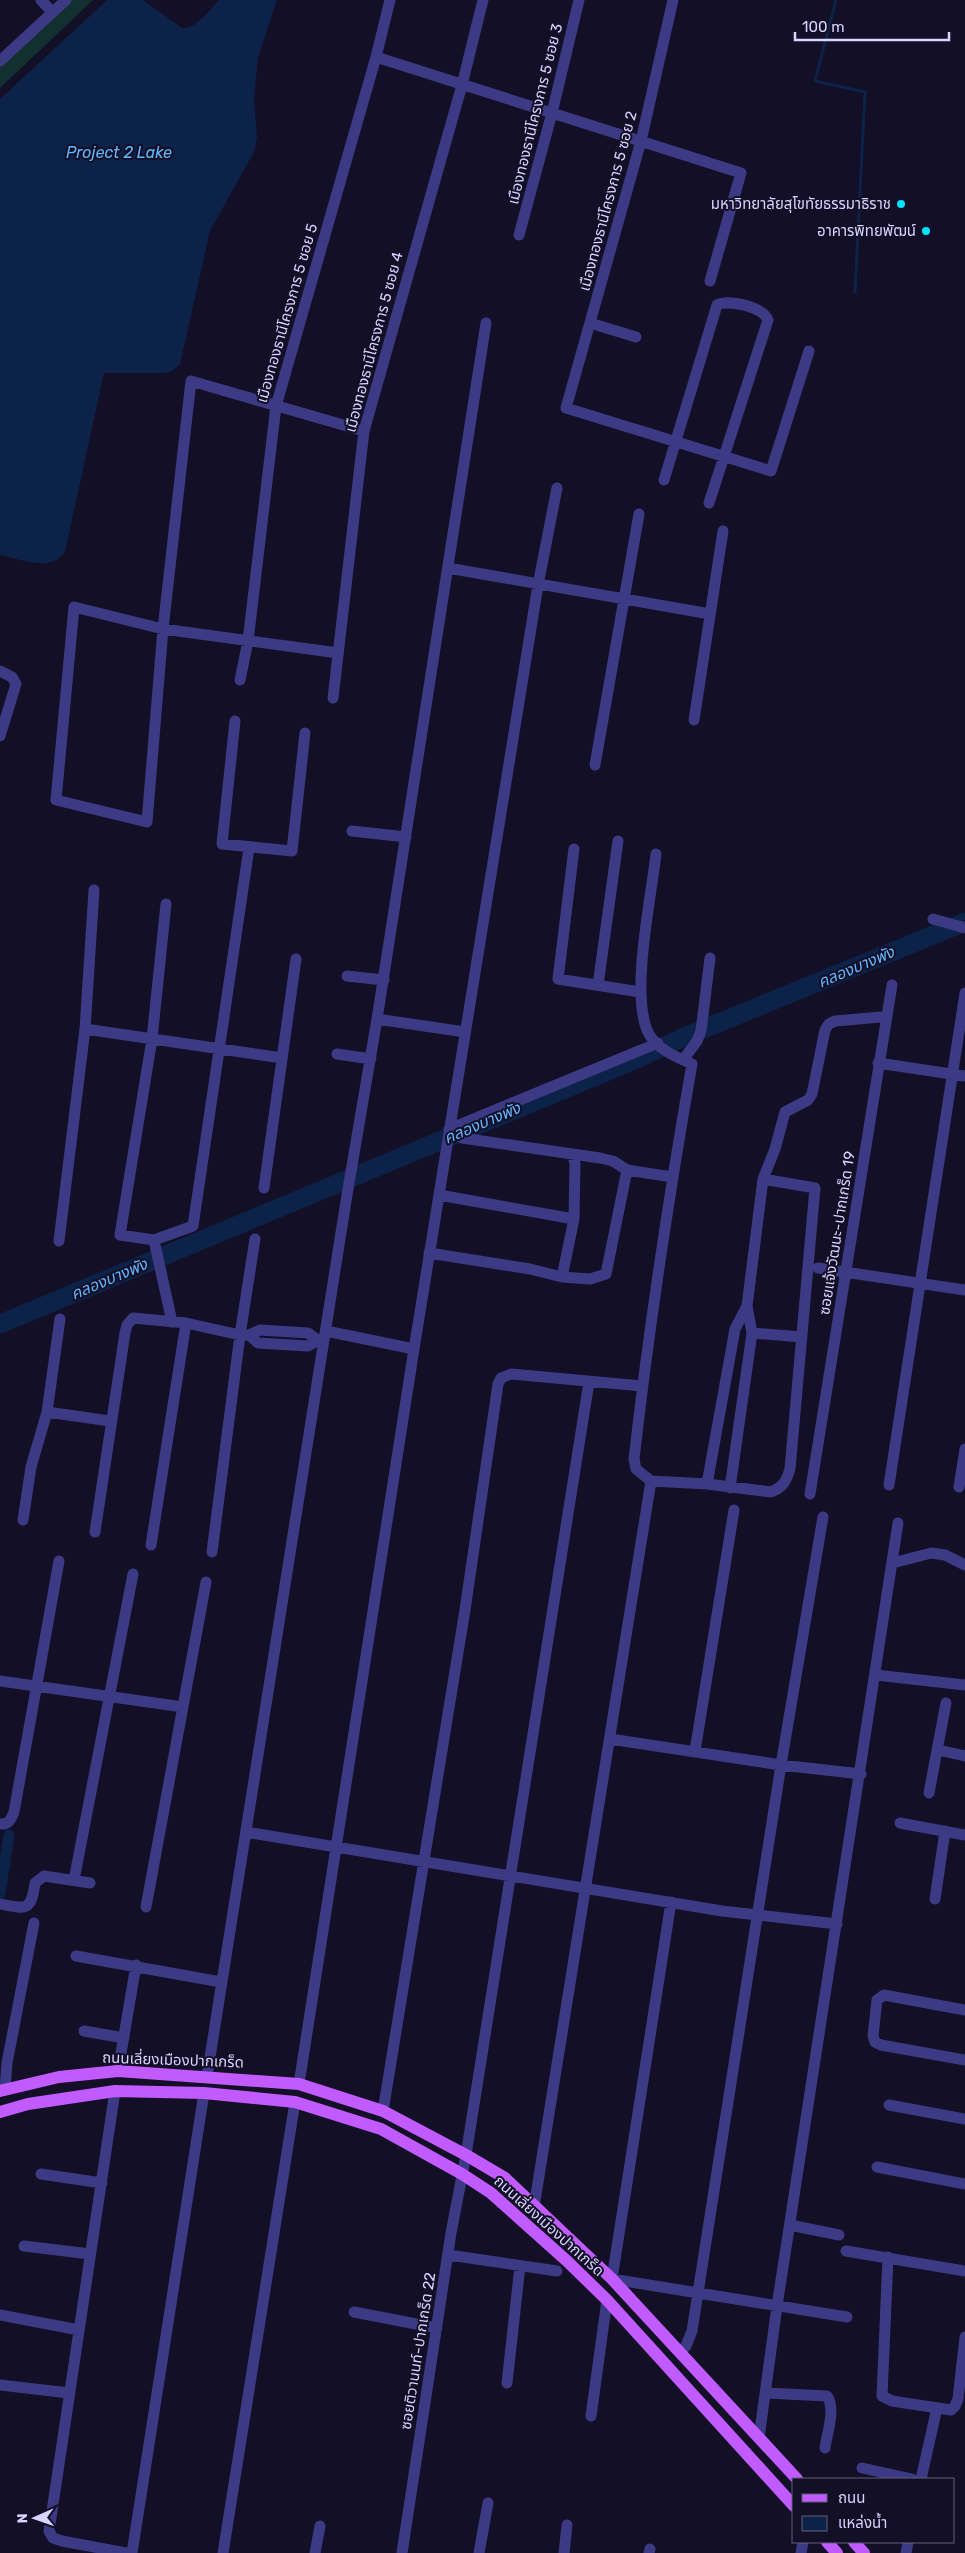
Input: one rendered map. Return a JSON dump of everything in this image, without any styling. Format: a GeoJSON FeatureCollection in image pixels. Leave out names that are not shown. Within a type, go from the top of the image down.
{"type":"FeatureCollection","features":[{"type":"Feature","properties":{"kind":"main road","name":"ถนนเลี่ยงเมืองปากเกร็ด"},"geometry":{"type":"LineString","coordinates":[[2,2090],[59,2077],[118,2071],[299,2084],[383,2111],[505,2178],[612,2279],[796,2478]]}},
{"type":"Feature","properties":{"kind":"main road","name":"ถนนเลี่ยงเมืองปากเกร็ด"},"geometry":{"type":"LineString","coordinates":[[0,2112],[28,2104],[115,2091],[204,2093],[296,2102],[381,2129],[462,2174],[491,2193],[568,2261],[607,2300],[792,2504]]}},
{"type":"Feature","properties":{"kind":"main road"},"geometry":{"type":"LineString","coordinates":[[828,2543],[837,2553]]}},
{"type":"Feature","properties":{"kind":"main road"},"geometry":{"type":"LineString","coordinates":[[855,2543],[864,2553]]}},
{"type":"Feature","properties":{"kind":"street"},"geometry":{"type":"LineString","coordinates":[[41,0],[52,12]]}},
{"type":"Feature","properties":{"kind":"street"},"geometry":{"type":"LineString","coordinates":[[0,61],[66,0]]}},
{"type":"Feature","properties":{"kind":"street","name":"เมืองทองธานีโครงการ 5 ซอย 5"},"geometry":{"type":"LineString","coordinates":[[240,680],[248,641],[276,406],[376,57],[390,0]]}},
{"type":"Feature","properties":{"kind":"street","name":"เมืองทองธานีโครงการ 5 ซอย 4"},"geometry":{"type":"LineString","coordinates":[[333,698],[364,431],[462,85],[483,0]]}},
{"type":"Feature","properties":{"kind":"street","name":"เมืองทองธานีโครงการ 5 ซอย 3"},"geometry":{"type":"LineString","coordinates":[[519,235],[552,113],[579,0]]}},
{"type":"Feature","properties":{"kind":"street","name":"เมืองทองธานีโครงการ 5 ซอย 2"},"geometry":{"type":"LineString","coordinates":[[673,0],[641,141],[566,408],[676,443]]}},
{"type":"Feature","properties":{"kind":"street"},"geometry":{"type":"LineString","coordinates":[[376,57],[741,173],[710,281]]}},
{"type":"Feature","properties":{"kind":"street"},"geometry":{"type":"LineString","coordinates":[[664,480],[717,305],[723,303],[747,307],[763,314],[768,320],[709,503]]}},
{"type":"Feature","properties":{"kind":"street"},"geometry":{"type":"LineString","coordinates":[[207,2076],[320,1342],[326,1331],[378,1019],[486,323]]}},
{"type":"Feature","properties":{"kind":"street"},"geometry":{"type":"LineString","coordinates":[[590,323],[636,337]]}},
{"type":"Feature","properties":{"kind":"street"},"geometry":{"type":"LineString","coordinates":[[676,443],[771,471],[809,351]]}},
{"type":"Feature","properties":{"kind":"street"},"geometry":{"type":"LineString","coordinates":[[338,653],[163,629],[74,606],[56,800],[147,822],[163,629],[190,381],[364,431]]}},
{"type":"Feature","properties":{"kind":"street"},"geometry":{"type":"LineString","coordinates":[[299,2084],[429,1253],[538,584],[556,488]]}},
{"type":"Feature","properties":{"kind":"street"},"geometry":{"type":"LineString","coordinates":[[596,764],[623,598],[639,514]]}},
{"type":"Feature","properties":{"kind":"street"},"geometry":{"type":"LineString","coordinates":[[694,720],[722,531]]}},
{"type":"Feature","properties":{"kind":"street"},"geometry":{"type":"LineString","coordinates":[[448,568],[710,614]]}},
{"type":"Feature","properties":{"kind":"street"},"geometry":{"type":"LineString","coordinates":[[0,671],[12,677],[16,684],[0,736]]}},
{"type":"Feature","properties":{"kind":"street"},"geometry":{"type":"LineString","coordinates":[[236,722],[222,844],[292,851],[305,733]]}},
{"type":"Feature","properties":{"kind":"street"},"geometry":{"type":"LineString","coordinates":[[352,831],[406,837]]}},
{"type":"Feature","properties":{"kind":"street"},"geometry":{"type":"LineString","coordinates":[[598,984],[618,841]]}},
{"type":"Feature","properties":{"kind":"street"},"geometry":{"type":"LineString","coordinates":[[166,904],[152,1039],[120,1235],[154,1240],[193,1226],[249,848]]}},
{"type":"Feature","properties":{"kind":"street"},"geometry":{"type":"LineString","coordinates":[[574,849],[558,979],[640,992]]}},
{"type":"Feature","properties":{"kind":"street"},"geometry":{"type":"LineString","coordinates":[[656,854],[640,992],[647,1031],[665,1052],[692,1064],[672,1177],[642,1386],[634,1459],[636,1469],[651,1481],[706,1484],[771,1492],[780,1489],[786,1482],[790,1469],[815,1188],[763,1179]]}},
{"type":"Feature","properties":{"kind":"street"},"geometry":{"type":"LineString","coordinates":[[59,1241],[85,1029],[94,890]]}},
{"type":"Feature","properties":{"kind":"street"},"geometry":{"type":"LineString","coordinates":[[933,919],[965,928]]}},
{"type":"Feature","properties":{"kind":"street"},"geometry":{"type":"LineString","coordinates":[[683,1060],[697,1041],[702,1028],[710,958]]}},
{"type":"Feature","properties":{"kind":"street"},"geometry":{"type":"LineString","coordinates":[[264,1188],[296,959]]}},
{"type":"Feature","properties":{"kind":"street"},"geometry":{"type":"LineString","coordinates":[[347,976],[384,980]]}},
{"type":"Feature","properties":{"kind":"street","name":"ซอยแจ้งวัฒนะ-ปากเกร็ด 19"},"geometry":{"type":"LineString","coordinates":[[810,1494],[892,985]]}},
{"type":"Feature","properties":{"kind":"street"},"geometry":{"type":"LineString","coordinates":[[889,1485],[965,993]]}},
{"type":"Feature","properties":{"kind":"street"},"geometry":{"type":"LineString","coordinates":[[730,1488],[752,1333],[747,1306],[763,1179],[775,1149],[785,1112],[808,1100],[812,1094],[825,1030],[829,1024],[835,1021],[881,1017]]}},
{"type":"Feature","properties":{"kind":"street"},"geometry":{"type":"LineString","coordinates":[[378,1019],[465,1032]]}},
{"type":"Feature","properties":{"kind":"street"},"geometry":{"type":"LineString","coordinates":[[85,1029],[282,1058]]}},
{"type":"Feature","properties":{"kind":"street"},"geometry":{"type":"LineString","coordinates":[[449,1129],[658,1043]]}},
{"type":"Feature","properties":{"kind":"street"},"geometry":{"type":"LineString","coordinates":[[338,1054],[371,1059]]}},
{"type":"Feature","properties":{"kind":"street"},"geometry":{"type":"LineString","coordinates":[[878,1063],[965,1076]]}},
{"type":"Feature","properties":{"kind":"street"},"geometry":{"type":"LineString","coordinates":[[462,1138],[613,1161],[627,1170],[672,1177]]}},
{"type":"Feature","properties":{"kind":"street"},"geometry":{"type":"LineString","coordinates":[[562,1277],[574,1219],[575,1164],[573,1155]]}},
{"type":"Feature","properties":{"kind":"street"},"geometry":{"type":"LineString","coordinates":[[429,1253],[530,1269],[562,1277],[590,1279],[606,1274],[627,1170]]}},
{"type":"Feature","properties":{"kind":"street"},"geometry":{"type":"LineString","coordinates":[[439,1195],[574,1219]]}},
{"type":"Feature","properties":{"kind":"street"},"geometry":{"type":"LineString","coordinates":[[212,1552],[244,1335],[255,1239]]}},
{"type":"Feature","properties":{"kind":"street"},"geometry":{"type":"LineString","coordinates":[[154,1240],[172,1322]]}},
{"type":"Feature","properties":{"kind":"street"},"geometry":{"type":"LineString","coordinates":[[818,1268],[965,1290]]}},
{"type":"Feature","properties":{"kind":"street"},"geometry":{"type":"LineString","coordinates":[[706,1484],[735,1329],[747,1306]]}},
{"type":"Feature","properties":{"kind":"street"},"geometry":{"type":"LineString","coordinates":[[95,1532],[110,1421],[126,1325],[133,1318],[146,1317],[186,1323],[244,1335],[260,1330],[308,1333],[320,1342]]}},
{"type":"Feature","properties":{"kind":"street"},"geometry":{"type":"LineString","coordinates":[[23,1520],[31,1467],[47,1412],[60,1319]]}},
{"type":"Feature","properties":{"kind":"street"},"geometry":{"type":"LineString","coordinates":[[151,1545],[186,1323]]}},
{"type":"Feature","properties":{"kind":"street"},"geometry":{"type":"LineString","coordinates":[[326,1331],[414,1349]]}},
{"type":"Feature","properties":{"kind":"street"},"geometry":{"type":"LineString","coordinates":[[752,1333],[802,1337]]}},
{"type":"Feature","properties":{"kind":"street"},"geometry":{"type":"LineString","coordinates":[[383,2111],[424,1863],[498,1384],[501,1378],[511,1374],[642,1386]]}},
{"type":"Feature","properties":{"kind":"street","name":"ซอยติวานนท์-ปากเกร็ด 22"},"geometry":{"type":"LineString","coordinates":[[403,2553],[437,2328],[589,1382]]}},
{"type":"Feature","properties":{"kind":"street"},"geometry":{"type":"LineString","coordinates":[[47,1412],[110,1421]]}},
{"type":"Feature","properties":{"kind":"street"},"geometry":{"type":"LineString","coordinates":[[959,1487],[965,1448]]}},
{"type":"Feature","properties":{"kind":"street"},"geometry":{"type":"LineString","coordinates":[[534,2207],[651,1481]]}},
{"type":"Feature","properties":{"kind":"street"},"geometry":{"type":"LineString","coordinates":[[695,1752],[734,1510]]}},
{"type":"Feature","properties":{"kind":"street"},"geometry":{"type":"LineString","coordinates":[[680,2352],[686,2346],[692,2331],[781,1765],[823,1517]]}},
{"type":"Feature","properties":{"kind":"street"},"geometry":{"type":"LineString","coordinates":[[759,2438],[777,2306],[861,1774],[898,1523]]}},
{"type":"Feature","properties":{"kind":"street"},"geometry":{"type":"LineString","coordinates":[[893,1563],[930,1553],[945,1555],[965,1565]]}},
{"type":"Feature","properties":{"kind":"street"},"geometry":{"type":"LineString","coordinates":[[0,1824],[5,1824],[10,1820],[14,1812],[59,1561]]}},
{"type":"Feature","properties":{"kind":"street"},"geometry":{"type":"LineString","coordinates":[[74,1880],[133,1574]]}},
{"type":"Feature","properties":{"kind":"street"},"geometry":{"type":"LineString","coordinates":[[146,1907],[206,1582]]}},
{"type":"Feature","properties":{"kind":"street"},"geometry":{"type":"LineString","coordinates":[[876,1675],[965,1685]]}},
{"type":"Feature","properties":{"kind":"street"},"geometry":{"type":"LineString","coordinates":[[0,1682],[183,1707]]}},
{"type":"Feature","properties":{"kind":"street"},"geometry":{"type":"LineString","coordinates":[[929,1793],[946,1703]]}},
{"type":"Feature","properties":{"kind":"street"},"geometry":{"type":"LineString","coordinates":[[610,1739],[781,1765],[861,1774]]}},
{"type":"Feature","properties":{"kind":"street"},"geometry":{"type":"LineString","coordinates":[[938,1750],[965,1756]]}},
{"type":"Feature","properties":{"kind":"street"},"geometry":{"type":"LineString","coordinates":[[900,1823],[965,1835]]}},
{"type":"Feature","properties":{"kind":"street"},"geometry":{"type":"LineString","coordinates":[[935,1899],[944,1831]]}},
{"type":"Feature","properties":{"kind":"street"},"geometry":{"type":"LineString","coordinates":[[246,1832],[424,1863],[587,1887],[758,1916],[837,1924]]}},
{"type":"Feature","properties":{"kind":"street"},"geometry":{"type":"LineString","coordinates":[[0,1904],[22,1908],[28,1906],[33,1901],[35,1883],[44,1876],[90,1883]]}},
{"type":"Feature","properties":{"kind":"street"},"geometry":{"type":"LineString","coordinates":[[670,1902],[612,2279],[848,2318]]}},
{"type":"Feature","properties":{"kind":"street"},"geometry":{"type":"LineString","coordinates":[[2,2090],[34,1923]]}},
{"type":"Feature","properties":{"kind":"street"},"geometry":{"type":"LineString","coordinates":[[76,1956],[136,1965],[221,1982]]}},
{"type":"Feature","properties":{"kind":"street"},"geometry":{"type":"LineString","coordinates":[[118,2071],[136,1965]]}},
{"type":"Feature","properties":{"kind":"street"},"geometry":{"type":"LineString","coordinates":[[965,2010],[884,1994],[877,2000],[873,2036],[875,2042],[881,2045],[965,2060]]}},
{"type":"Feature","properties":{"kind":"street"},"geometry":{"type":"LineString","coordinates":[[84,2031],[124,2038]]}},
{"type":"Feature","properties":{"kind":"street"},"geometry":{"type":"LineString","coordinates":[[115,2091],[49,2531],[54,2538],[62,2541],[126,2553]]}},
{"type":"Feature","properties":{"kind":"street"},"geometry":{"type":"LineString","coordinates":[[132,2553],[204,2093]]}},
{"type":"Feature","properties":{"kind":"street"},"geometry":{"type":"LineString","coordinates":[[222,2553],[296,2102]]}},
{"type":"Feature","properties":{"kind":"street"},"geometry":{"type":"LineString","coordinates":[[889,2105],[965,2119]]}},
{"type":"Feature","properties":{"kind":"street"},"geometry":{"type":"LineString","coordinates":[[877,2167],[965,2184]]}},
{"type":"Feature","properties":{"kind":"street"},"geometry":{"type":"LineString","coordinates":[[40,2174],[102,2183]]}},
{"type":"Feature","properties":{"kind":"street"},"geometry":{"type":"LineString","coordinates":[[790,2225],[839,2235]]}},
{"type":"Feature","properties":{"kind":"street"},"geometry":{"type":"LineString","coordinates":[[24,2246],[90,2254]]}},
{"type":"Feature","properties":{"kind":"street"},"geometry":{"type":"LineString","coordinates":[[846,2251],[965,2271]]}},
{"type":"Feature","properties":{"kind":"street"},"geometry":{"type":"LineString","coordinates":[[449,2255],[557,2271]]}},
{"type":"Feature","properties":{"kind":"street"},"geometry":{"type":"LineString","coordinates":[[888,2257],[882,2396],[892,2401],[951,2410],[955,2406],[965,2337]]}},
{"type":"Feature","properties":{"kind":"street"},"geometry":{"type":"LineString","coordinates":[[507,2383],[520,2266]]}},
{"type":"Feature","properties":{"kind":"street"},"geometry":{"type":"LineString","coordinates":[[591,2416],[607,2300]]}},
{"type":"Feature","properties":{"kind":"street"},"geometry":{"type":"LineString","coordinates":[[354,2312],[437,2328]]}},
{"type":"Feature","properties":{"kind":"street"},"geometry":{"type":"LineString","coordinates":[[0,2316],[79,2330]]}},
{"type":"Feature","properties":{"kind":"street"},"geometry":{"type":"LineString","coordinates":[[0,2385],[69,2393]]}},
{"type":"Feature","properties":{"kind":"street"},"geometry":{"type":"LineString","coordinates":[[766,2393],[826,2396],[831,2402],[831,2410],[825,2448]]}},
{"type":"Feature","properties":{"kind":"street"},"geometry":{"type":"LineString","coordinates":[[922,2478],[937,2408]]}},
{"type":"Feature","properties":{"kind":"street"},"geometry":{"type":"LineString","coordinates":[[862,2468],[907,2478]]}},
{"type":"Feature","properties":{"kind":"street"},"geometry":{"type":"LineString","coordinates":[[479,2553],[488,2503]]}},
{"type":"Feature","properties":{"kind":"street"},"geometry":{"type":"LineString","coordinates":[[564,2553],[568,2525]]}},
{"type":"Feature","properties":{"kind":"street"},"geometry":{"type":"LineString","coordinates":[[315,2553],[320,2526]]}},
{"type":"Feature","properties":{"kind":"green space"},"geometry":{"type":"Polygon","coordinates":[[[68,0],[93,0],[0,88],[0,65],[68,0]]]}},
{"type":"Feature","properties":{"kind":"water","name":"Project 2 Lake"},"geometry":{"type":"Polygon","coordinates":[[[107,0],[143,0],[182,28],[198,22],[219,0],[277,0],[258,58],[254,99],[257,137],[254,152],[210,231],[180,364],[172,371],[166,373],[104,373],[65,552],[51,562],[35,563],[0,555],[0,99],[107,0]]]}},
{"type":"Feature","properties":{"kind":"waterway"},"geometry":{"type":"LineString","coordinates":[[836,0],[815,81],[865,92],[855,292]]}},
{"type":"Feature","properties":{"kind":"waterway","name":"คลองบางพัง"},"geometry":{"type":"LineString","coordinates":[[0,1324],[637,1059],[684,1037],[965,922]]}},
{"type":"Feature","properties":{"kind":"waterway"},"geometry":{"type":"LineString","coordinates":[[0,1893],[9,1835]]}},
{"type":"Feature","properties":{"kind":"place","name":"มหาวิทยาลัยสุโขทัยธรรมาธิราช"},"geometry":{"type":"Point","coordinates":[901,204]}},
{"type":"Feature","properties":{"kind":"place","name":"อาคารพิทยพัฒน์"},"geometry":{"type":"Point","coordinates":[926,231]}}]}
